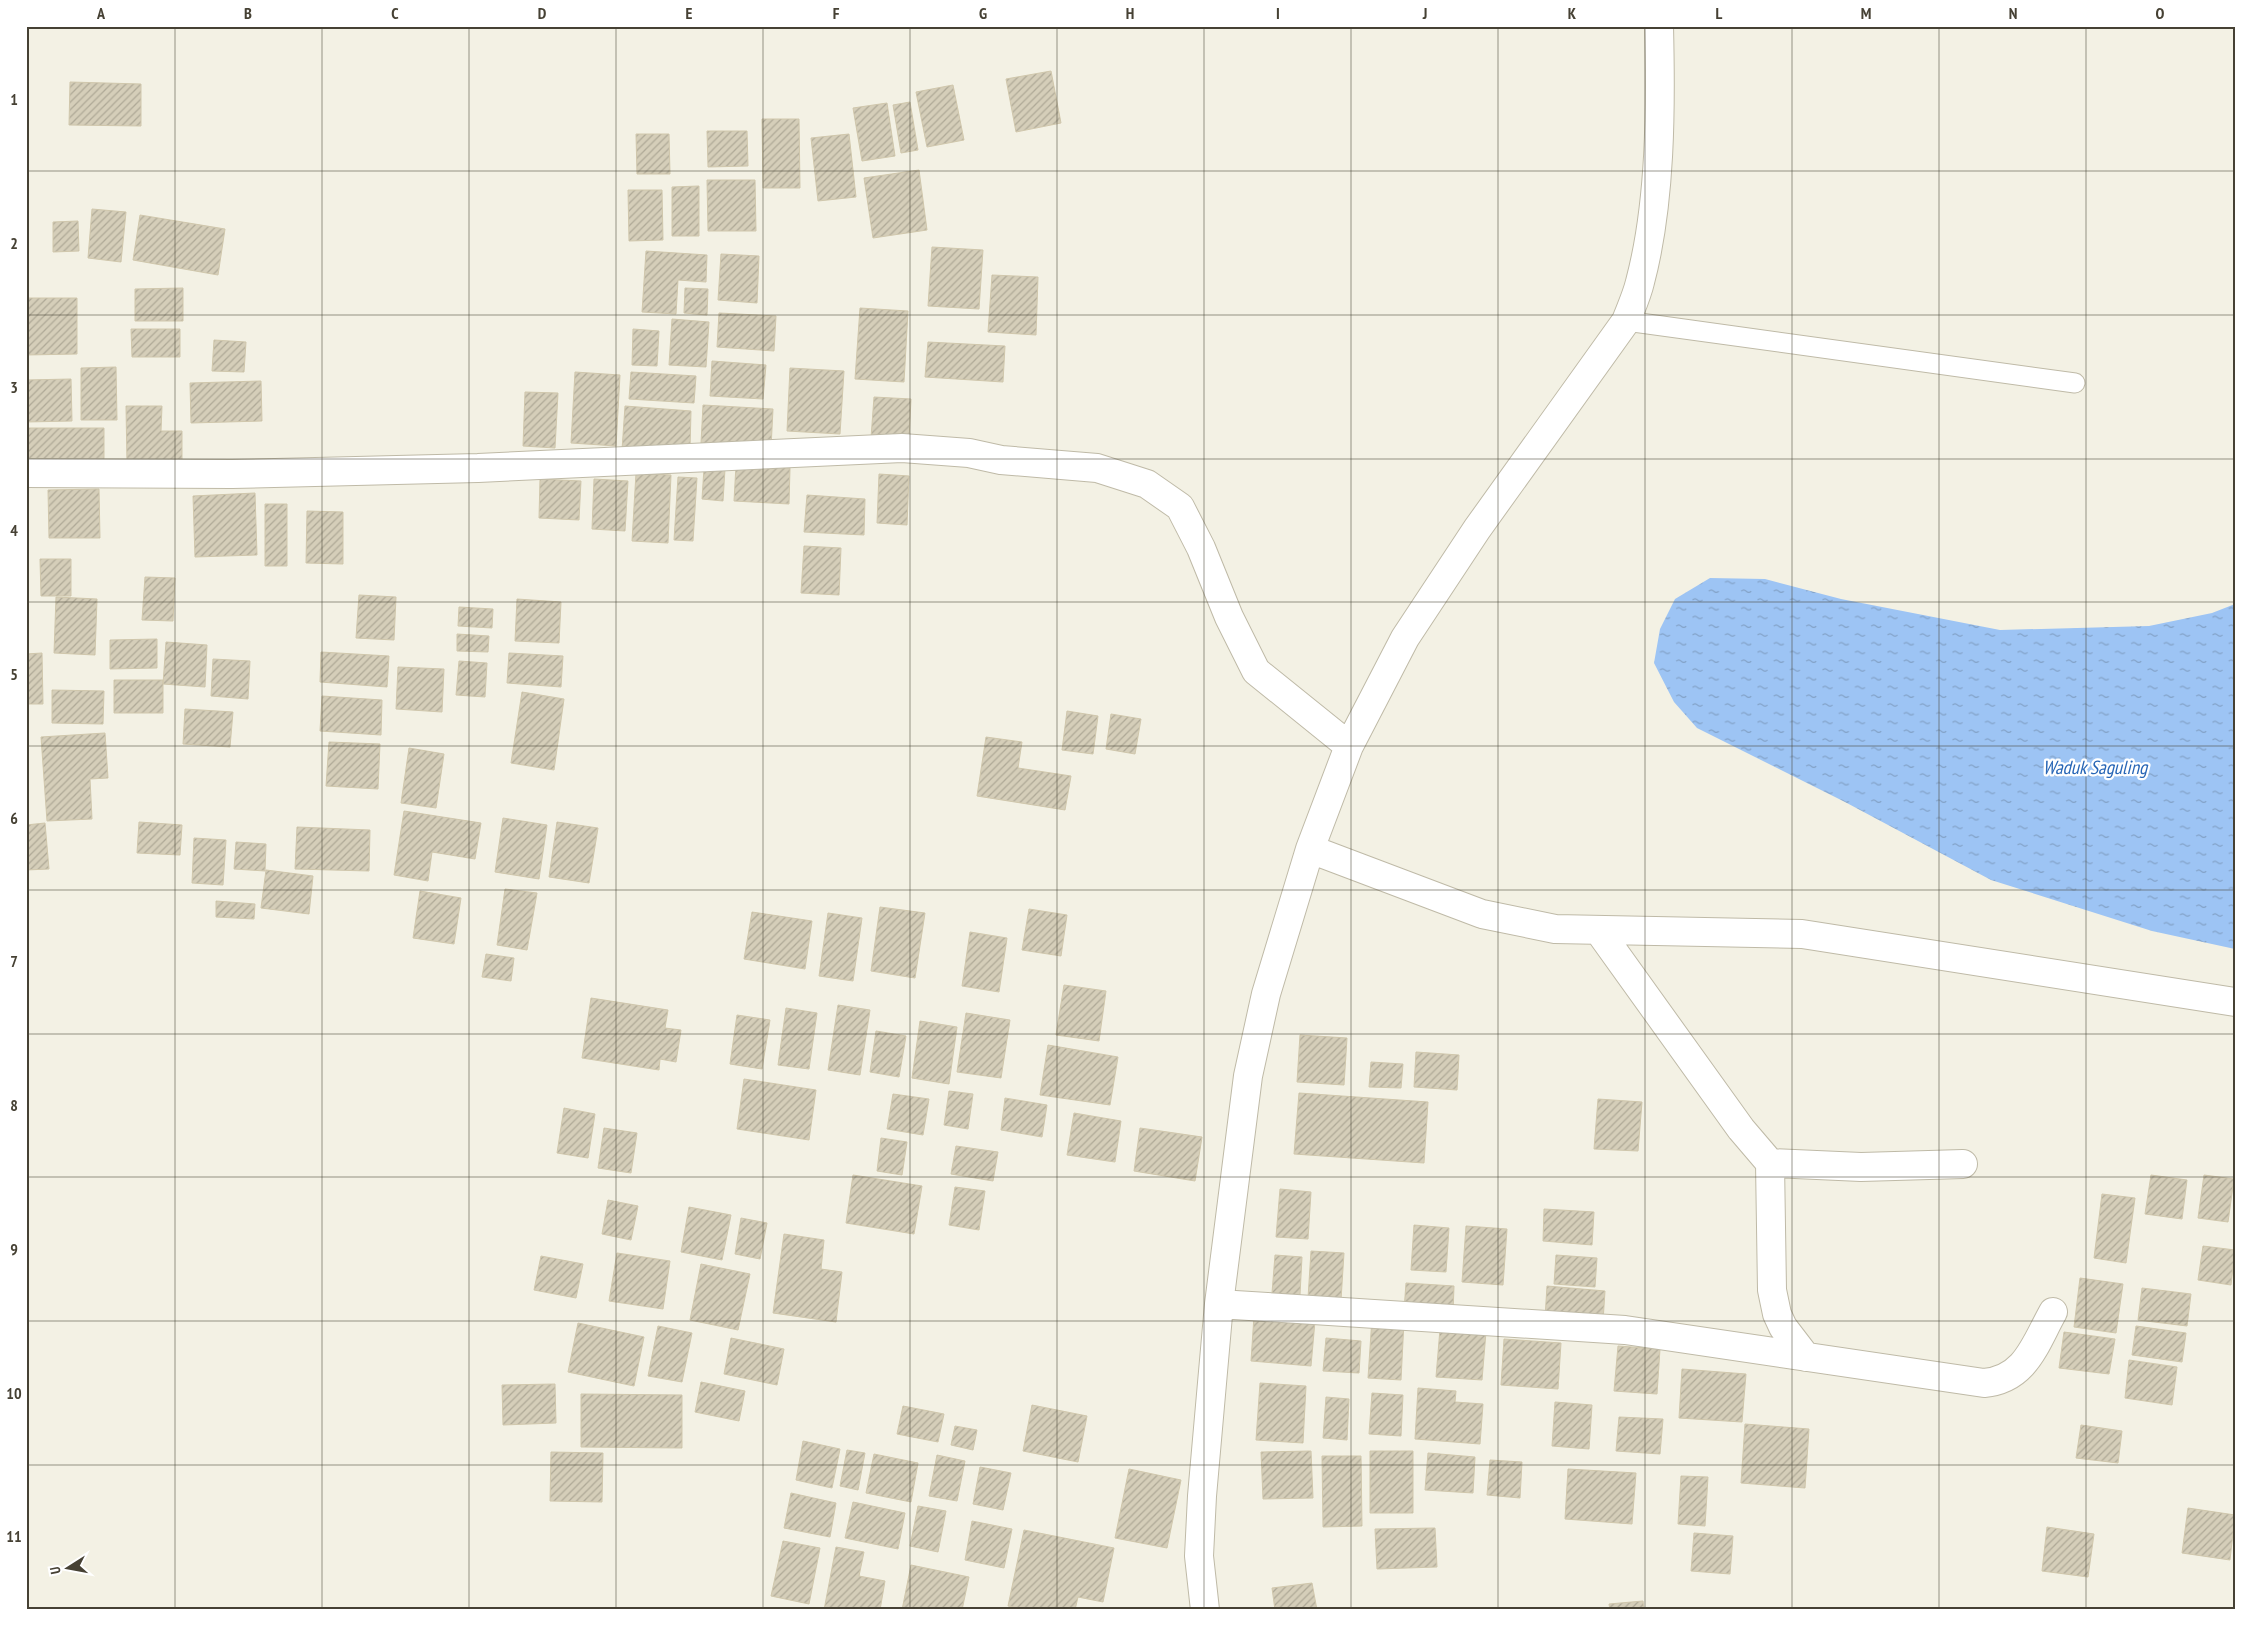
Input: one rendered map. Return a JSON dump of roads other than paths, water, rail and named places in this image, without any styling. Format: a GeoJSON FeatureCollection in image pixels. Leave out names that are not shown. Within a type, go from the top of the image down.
{"type":"FeatureCollection","features":[{"type":"Feature","properties":{"kind":"street"},"geometry":{"type":"LineString","coordinates":[[1205,1610],[1200,1556],[1202,1496],[1219,1304],[1248,1076],[1266,994],[1310,849],[1349,746],[1405,638],[1448,572],[1626,321],[1640,283],[1656,179],[1659,126],[1659,26]]}},
{"type":"Feature","properties":{"kind":"street"},"geometry":{"type":"LineString","coordinates":[[26,473],[232,474],[478,468],[902,448],[969,453],[1001,460],[1097,468],[1147,484],[1180,508],[1201,548],[1229,617],[1256,671],[1349,746]]}},
{"type":"Feature","properties":{"kind":"street"},"geometry":{"type":"LineString","coordinates":[[1310,849],[1482,914],[1555,929],[1802,934],[2235,1002]]}},
{"type":"Feature","properties":{"kind":"street"},"geometry":{"type":"LineString","coordinates":[[1599,931],[1741,1129],[1770,1163],[1772,1290],[1777,1314],[1783,1327],[1806,1356]]}},
{"type":"Feature","properties":{"kind":"street"},"geometry":{"type":"LineString","coordinates":[[1770,1163],[1861,1167],[1963,1164]]}},
{"type":"Feature","properties":{"kind":"street"},"geometry":{"type":"LineString","coordinates":[[1219,1304],[1625,1330],[1991,1383],[2004,1380],[2022,1366],[2053,1312]]}},
{"type":"Feature","properties":{"kind":"lane"},"geometry":{"type":"LineString","coordinates":[[1626,321],[2075,383]]}},
{"type":"Feature","properties":{"kind":"water","name":"Waduk Saguling"},"geometry":{"type":"Polygon","coordinates":[[[1710,578],[1765,579],[1841,599],[2000,630],[2149,626],[2212,613],[2235,604],[2235,949],[2152,931],[1991,880],[1845,802],[1697,728],[1674,702],[1654,663],[1660,629],[1675,599],[1710,578]]]}}]}
